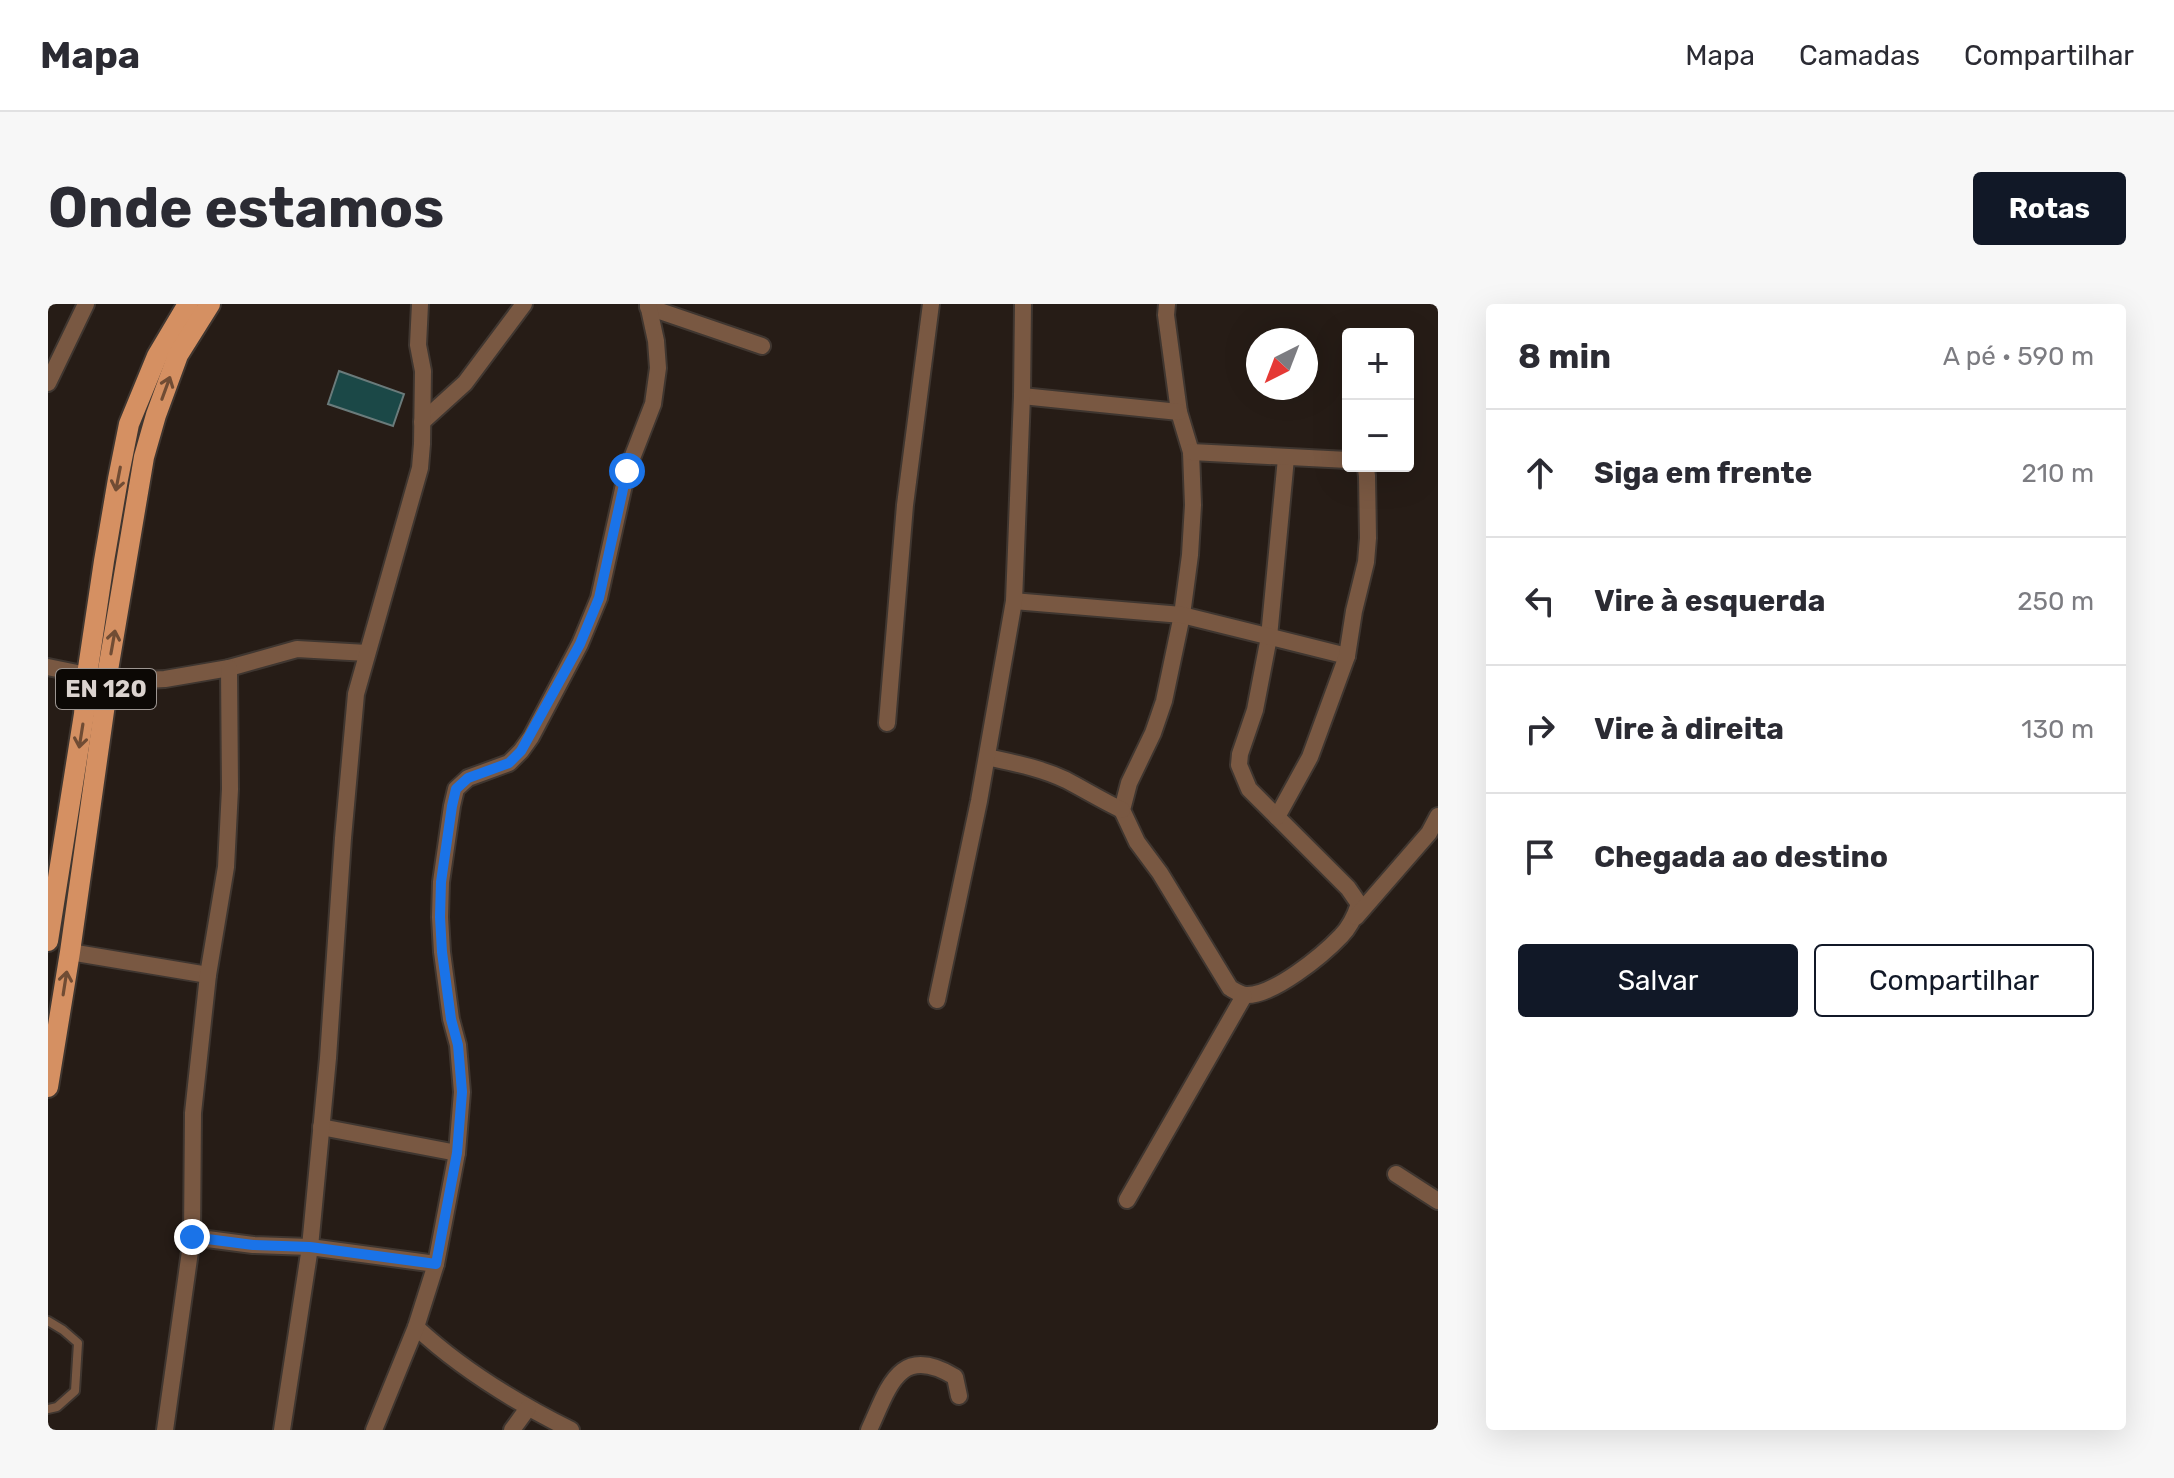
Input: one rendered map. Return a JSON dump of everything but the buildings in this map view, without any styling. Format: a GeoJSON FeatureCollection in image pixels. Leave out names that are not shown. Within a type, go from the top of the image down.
{"type":"FeatureCollection","features":[{"type":"Feature","properties":{"kind":"main road","name":"EN 120"},"geometry":{"type":"LineString","coordinates":[[48,1087],[105,704],[96,678],[118,479],[129,424],[157,356],[188,304]]}},
{"type":"Feature","properties":{"kind":"main road","name":"EN 120"},"geometry":{"type":"LineString","coordinates":[[48,941],[84,714],[96,678],[144,457],[178,355],[210,304]]}},
{"type":"Feature","properties":{"kind":"main road"},"geometry":{"type":"LineString","coordinates":[[62,858],[84,858]]}},
{"type":"Feature","properties":{"kind":"street"},"geometry":{"type":"LineString","coordinates":[[48,383],[86,304]]}},
{"type":"Feature","properties":{"kind":"street"},"geometry":{"type":"LineString","coordinates":[[282,1430],[310,1247],[356,694],[420,468],[423,371],[419,355],[420,304]]}},
{"type":"Feature","properties":{"kind":"street"},"geometry":{"type":"LineString","coordinates":[[422,422],[465,383],[524,304]]}},
{"type":"Feature","properties":{"kind":"street"},"geometry":{"type":"LineString","coordinates":[[887,723],[905,505],[931,304]]}},
{"type":"Feature","properties":{"kind":"street"},"geometry":{"type":"LineString","coordinates":[[937,1000],[987,757],[1014,601],[1023,304]]}},
{"type":"Feature","properties":{"kind":"street"},"geometry":{"type":"LineString","coordinates":[[1122,810],[1129,783],[1153,733],[1164,701],[1182,615],[1190,555],[1193,505],[1191,452],[1179,412],[1167,304]]}},
{"type":"Feature","properties":{"kind":"street"},"geometry":{"type":"LineString","coordinates":[[648,306],[762,346]]}},
{"type":"Feature","properties":{"kind":"street"},"geometry":{"type":"LineString","coordinates":[[374,1430],[416,1327],[436,1264],[457,1153],[462,1092],[440,917],[441,882],[456,789],[468,778],[509,763],[521,751],[580,644],[599,598],[627,471],[653,404],[658,368],[648,306]]}},
{"type":"Feature","properties":{"kind":"street"},"geometry":{"type":"LineString","coordinates":[[1022,396],[1179,412]]}},
{"type":"Feature","properties":{"kind":"street"},"geometry":{"type":"LineString","coordinates":[[1191,452],[1342,460]]}},
{"type":"Feature","properties":{"kind":"street"},"geometry":{"type":"LineString","coordinates":[[1286,458],[1269,637],[1255,710],[1239,765],[1249,789],[1348,888],[1359,904],[1354,919]]}},
{"type":"Feature","properties":{"kind":"street"},"geometry":{"type":"LineString","coordinates":[[1277,817],[1310,757],[1347,656],[1366,562],[1366,472]]}},
{"type":"Feature","properties":{"kind":"street"},"geometry":{"type":"LineString","coordinates":[[1014,601],[1182,615],[1347,656]]}},
{"type":"Feature","properties":{"kind":"street"},"geometry":{"type":"LineString","coordinates":[[48,667],[96,678],[165,679],[229,668],[297,649],[367,653]]}},
{"type":"Feature","properties":{"kind":"street"},"geometry":{"type":"LineString","coordinates":[[165,1430],[192,1237],[193,1113],[208,975],[226,867],[230,789],[229,668]]}},
{"type":"Feature","properties":{"kind":"street"},"geometry":{"type":"LineString","coordinates":[[987,757],[1051,774],[1122,810],[1137,842],[1160,873],[1230,988],[1244,996],[1268,991],[1296,973],[1341,936],[1429,833],[1438,816]]}},
{"type":"Feature","properties":{"kind":"street"},"geometry":{"type":"LineString","coordinates":[[70,952],[208,975]]}},
{"type":"Feature","properties":{"kind":"street"},"geometry":{"type":"LineString","coordinates":[[1127,1200],[1244,996]]}},
{"type":"Feature","properties":{"kind":"street"},"geometry":{"type":"LineString","coordinates":[[321,1127],[457,1153]]}},
{"type":"Feature","properties":{"kind":"street"},"geometry":{"type":"LineString","coordinates":[[1396,1174],[1438,1201]]}},
{"type":"Feature","properties":{"kind":"street"},"geometry":{"type":"LineString","coordinates":[[192,1237],[253,1245],[310,1247],[436,1264]]}},
{"type":"Feature","properties":{"kind":"street"},"geometry":{"type":"LineString","coordinates":[[416,1327],[445,1354],[528,1408],[571,1430]]}},
{"type":"Feature","properties":{"kind":"street"},"geometry":{"type":"LineString","coordinates":[[869,1430],[887,1389],[909,1367],[925,1364],[939,1367],[955,1377],[959,1396]]}},
{"type":"Feature","properties":{"kind":"street"},"geometry":{"type":"LineString","coordinates":[[512,1430],[528,1408]]}},
{"type":"Feature","properties":{"kind":"lane"},"geometry":{"type":"LineString","coordinates":[[48,1321],[78,1343],[75,1391],[57,1407],[48,1409]]}},
{"type":"Feature","properties":{"kind":"route"},"geometry":{"type":"LineString","coordinates":[[192,1237],[223,1243],[310,1247],[436,1264],[457,1153],[462,1092],[440,917],[441,882],[456,789],[468,778],[509,763],[531,737],[580,644],[599,598],[627,471]]}}]}
